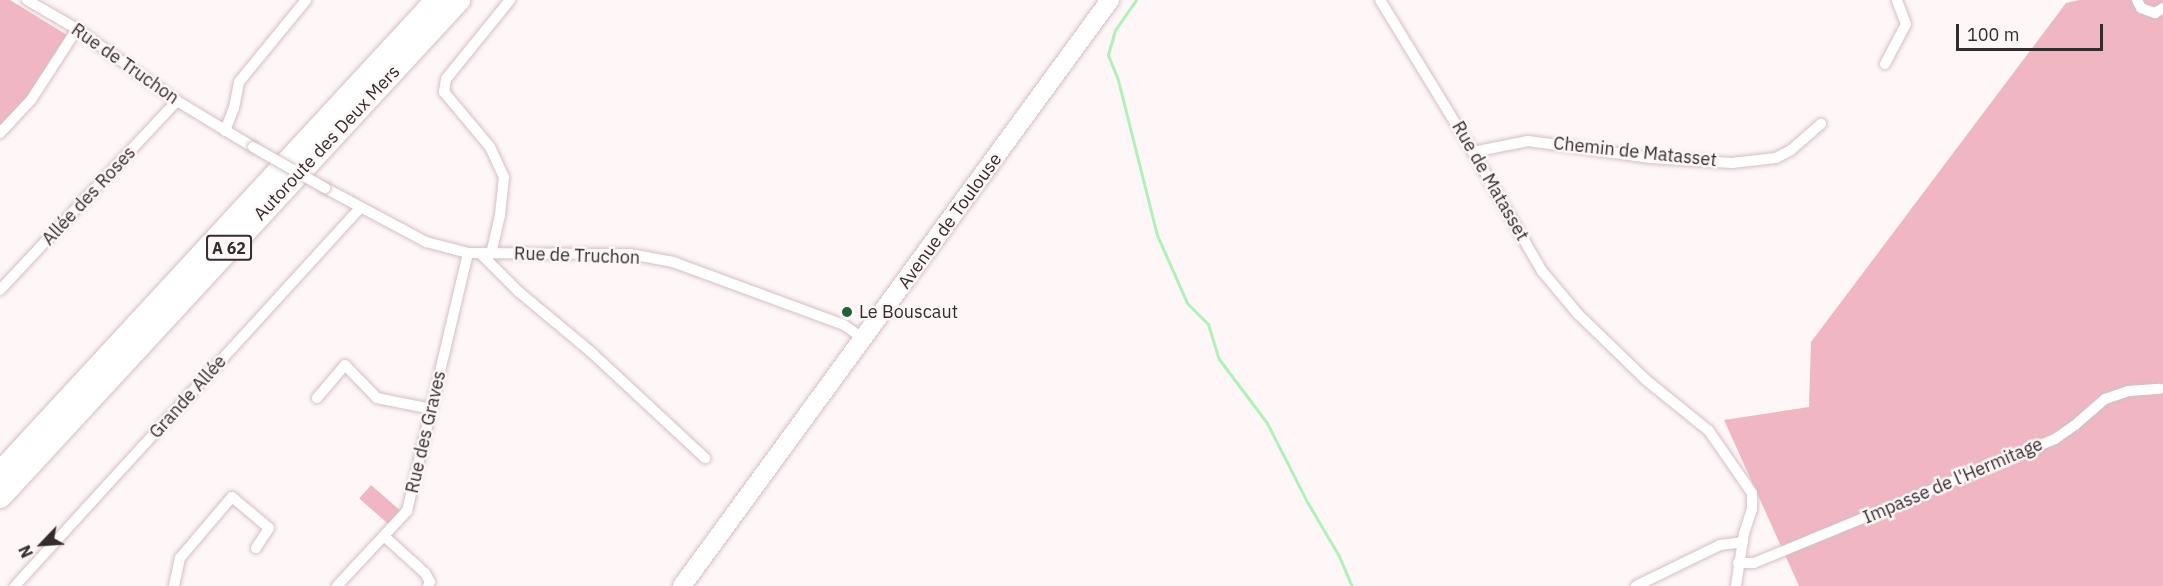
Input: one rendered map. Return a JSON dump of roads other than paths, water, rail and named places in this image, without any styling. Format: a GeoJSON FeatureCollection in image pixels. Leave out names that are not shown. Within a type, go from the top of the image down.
{"type":"FeatureCollection","features":[{"type":"Feature","properties":{"kind":"highway","name":"Autoroute des Deux Mers"},"geometry":{"type":"LineString","coordinates":[[0,471],[435,0]]}},
{"type":"Feature","properties":{"kind":"highway","name":"Autoroute des Deux Mers"},"geometry":{"type":"LineString","coordinates":[[0,497],[459,0]]}},
{"type":"Feature","properties":{"kind":"main road","name":"Avenue de Toulouse"},"geometry":{"type":"LineString","coordinates":[[682,586],[1110,0]]}},
{"type":"Feature","properties":{"kind":"street","name":"Rue de Truchon"},"geometry":{"type":"LineString","coordinates":[[27,0],[77,29],[177,101],[225,131],[360,208],[426,242],[468,253],[630,254],[673,262],[844,325],[864,339]]}},
{"type":"Feature","properties":{"kind":"street"},"geometry":{"type":"LineString","coordinates":[[225,131],[234,108],[238,82],[306,0]]}},
{"type":"Feature","properties":{"kind":"street"},"geometry":{"type":"LineString","coordinates":[[510,0],[446,79],[444,92],[490,147],[504,177],[486,254],[519,292],[591,352],[705,458]]}},
{"type":"Feature","properties":{"kind":"street","name":"Rue de Matasset"},"geometry":{"type":"LineString","coordinates":[[1380,0],[1473,152],[1542,271],[1578,315],[1646,380],[1709,431],[1752,493],[1752,509],[1738,563],[1736,586]]}},
{"type":"Feature","properties":{"kind":"street"},"geometry":{"type":"LineString","coordinates":[[1885,64],[1906,24],[1897,0]]}},
{"type":"Feature","properties":{"kind":"street"},"geometry":{"type":"LineString","coordinates":[[2137,0],[2141,8],[2156,13],[2163,8]]}},
{"type":"Feature","properties":{"kind":"street"},"geometry":{"type":"LineString","coordinates":[[0,134],[31,100],[77,29]]}},
{"type":"Feature","properties":{"kind":"street","name":"Allée des Roses"},"geometry":{"type":"LineString","coordinates":[[0,290],[177,101]]}},
{"type":"Feature","properties":{"kind":"street","name":"Chemin de Matasset"},"geometry":{"type":"LineString","coordinates":[[1473,152],[1528,141],[1651,158],[1732,163],[1776,158],[1791,150],[1821,124]]}},
{"type":"Feature","properties":{"kind":"street","name":"Grande Allée"},"geometry":{"type":"LineString","coordinates":[[15,586],[360,208]]}},
{"type":"Feature","properties":{"kind":"street","name":"Rue des Graves"},"geometry":{"type":"LineString","coordinates":[[337,586],[407,511],[468,253]]}},
{"type":"Feature","properties":{"kind":"street"},"geometry":{"type":"LineString","coordinates":[[317,398],[345,365],[377,398],[431,409]]}},
{"type":"Feature","properties":{"kind":"street","name":"Impasse de l'Hermitage"},"geometry":{"type":"LineString","coordinates":[[1738,563],[1754,563],[2055,439],[2075,425],[2104,399],[2128,391],[2160,389]]}},
{"type":"Feature","properties":{"kind":"street"},"geometry":{"type":"LineString","coordinates":[[174,586],[180,558],[232,497],[268,528],[256,548]]}},
{"type":"Feature","properties":{"kind":"street"},"geometry":{"type":"LineString","coordinates":[[384,536],[424,573],[430,582],[428,586]]}},
{"type":"Feature","properties":{"kind":"street"},"geometry":{"type":"LineString","coordinates":[[1636,586],[1720,545],[1743,542]]}},
{"type":"Feature","properties":{"kind":"waterway"},"geometry":{"type":"LineString","coordinates":[[1136,0],[1115,30],[1108,55],[1118,80],[1157,235],[1187,303],[1208,324],[1219,359],[1267,423],[1306,500],[1339,556],[1352,586]]}},
{"type":"Feature","properties":{"kind":"place","name":"Le Bouscaut"},"geometry":{"type":"Point","coordinates":[847,312]}}]}
